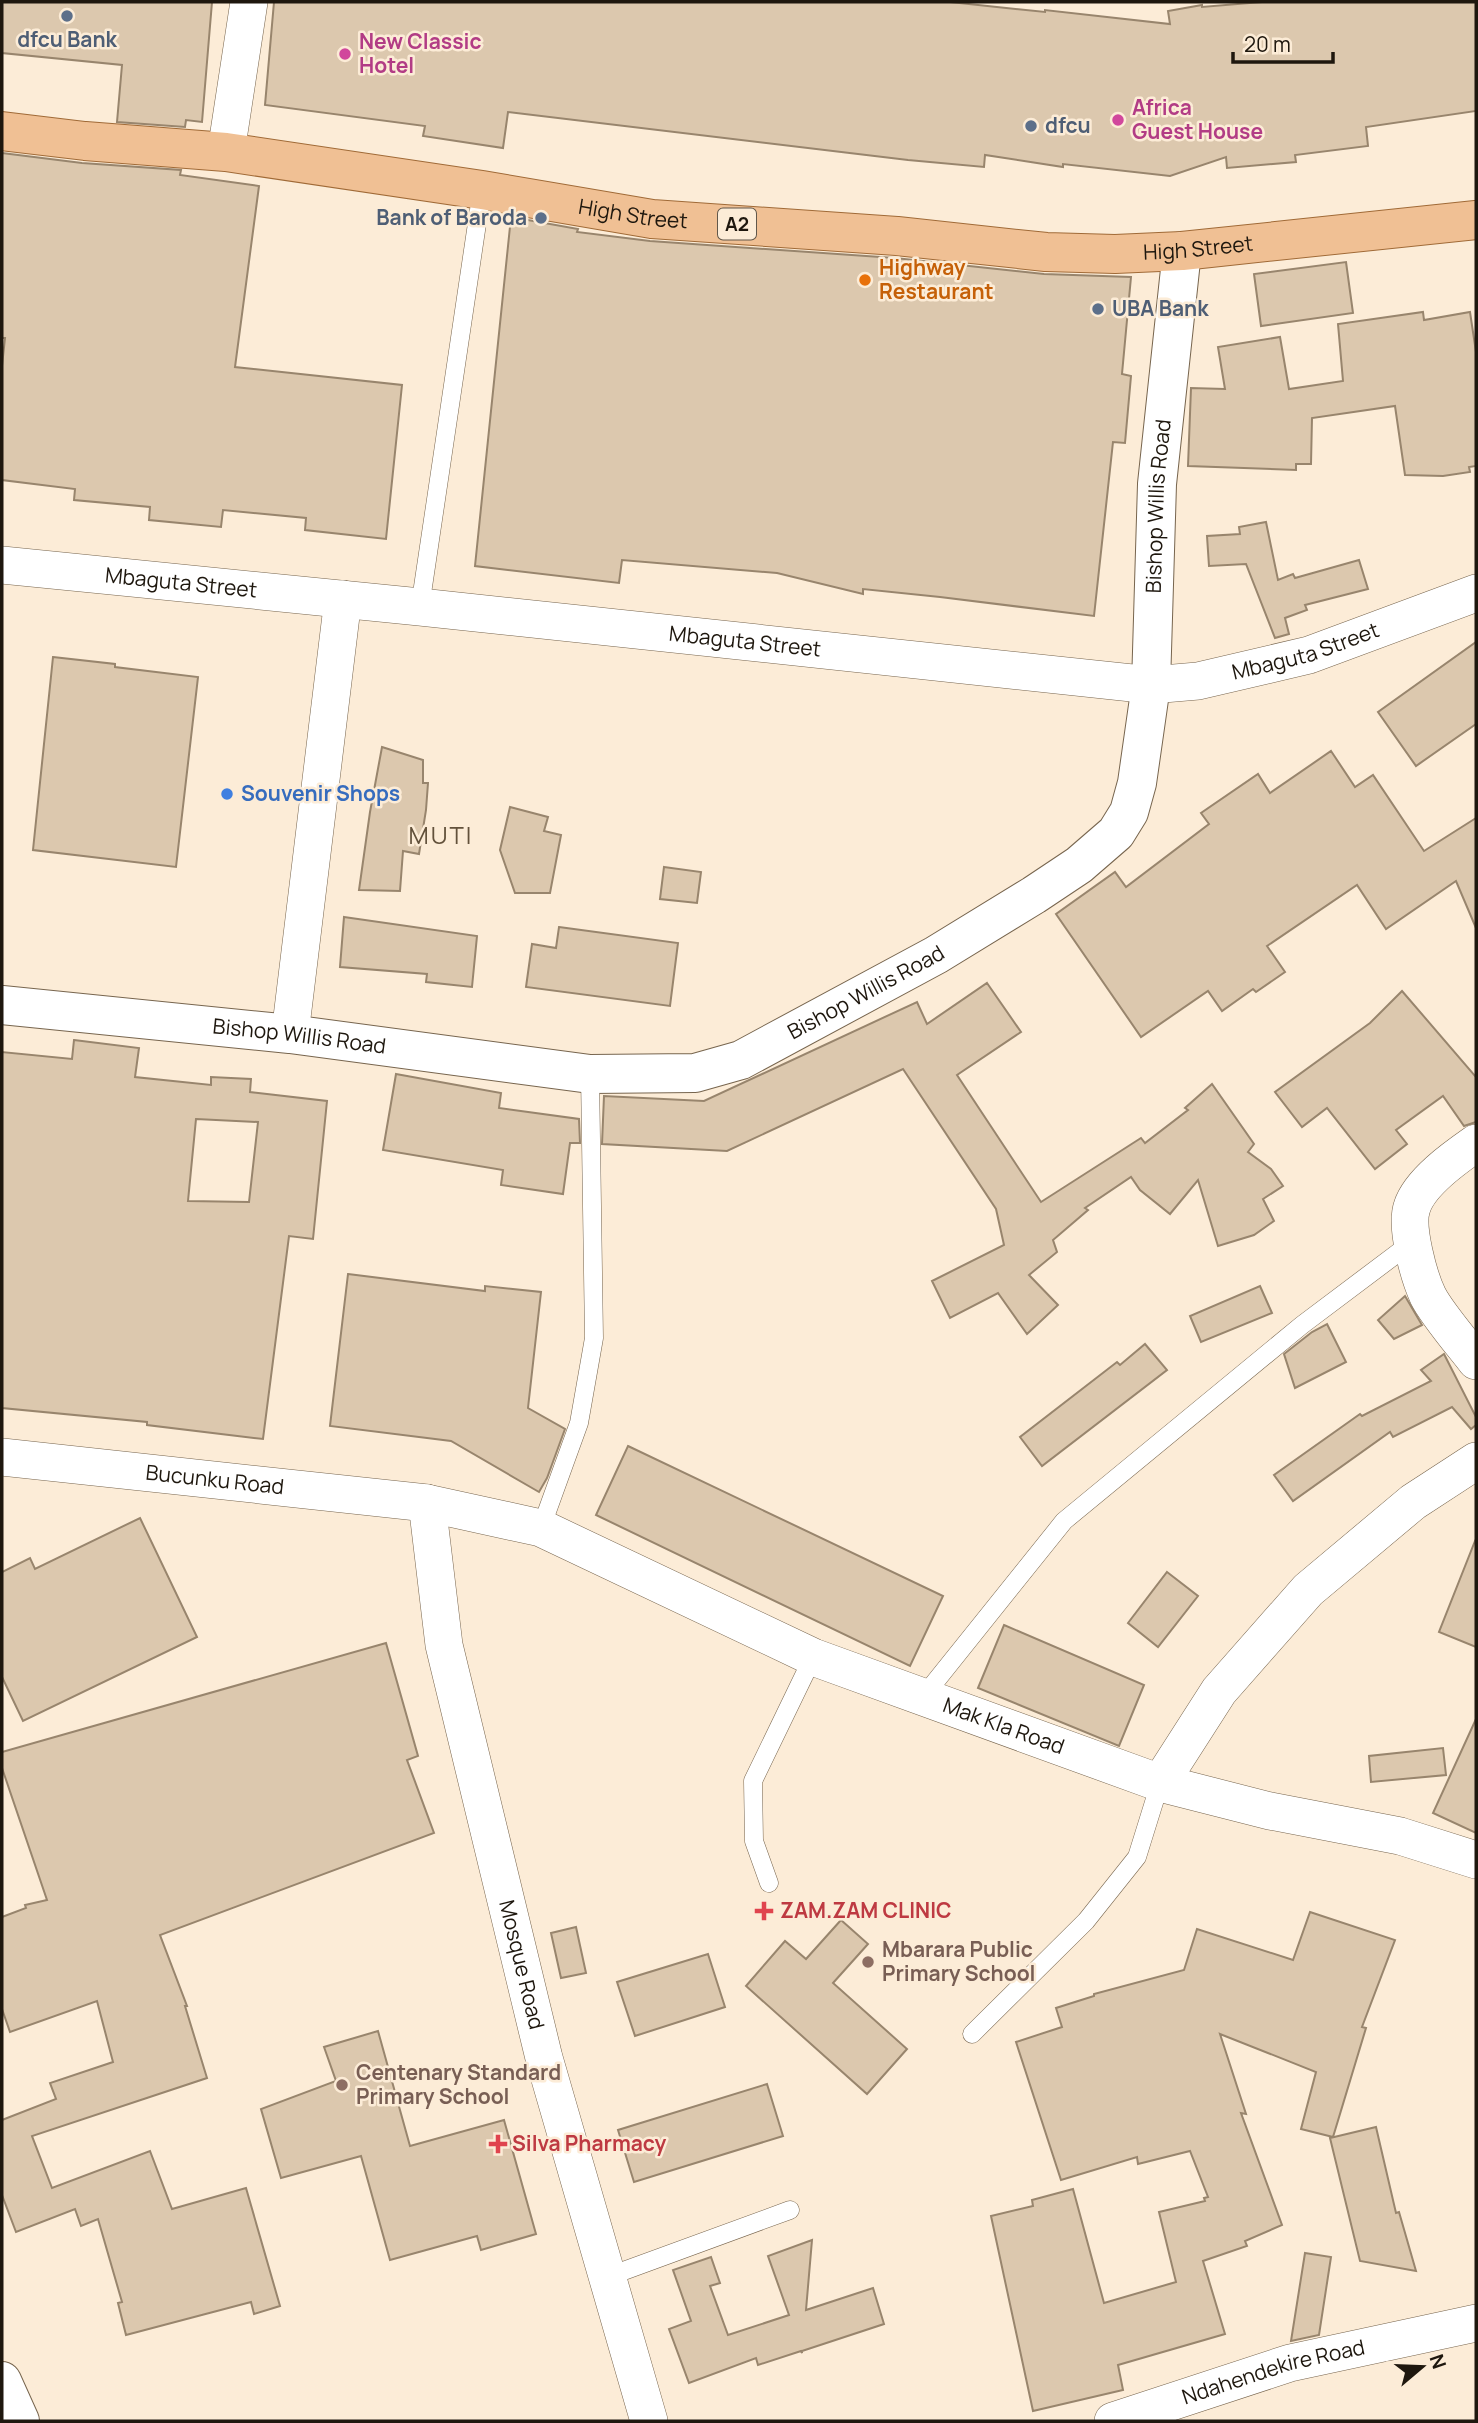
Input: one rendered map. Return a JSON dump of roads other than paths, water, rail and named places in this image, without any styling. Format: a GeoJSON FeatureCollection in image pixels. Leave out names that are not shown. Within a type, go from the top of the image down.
{"type":"FeatureCollection","features":[{"type":"Feature","properties":{"kind":"main road","name":"High Street"},"geometry":{"type":"LineString","coordinates":[[2,131],[85,141],[226,152],[482,190],[652,219],[897,236],[1046,252],[1115,254],[1182,251],[1476,220]]}},
{"type":"Feature","properties":{"kind":"main road","name":"Bishop Willis Road"},"geometry":{"type":"LineString","coordinates":[[2,1005],[290,1034],[590,1074],[695,1073],[741,1060],[936,955],[1079,865],[1116,833],[1129,812],[1143,752],[1151,685],[1157,484],[1182,251]]}},
{"type":"Feature","properties":{"kind":"main road"},"geometry":{"type":"LineString","coordinates":[[2,2381],[20,2421]]}},
{"type":"Feature","properties":{"kind":"street"},"geometry":{"type":"LineString","coordinates":[[226,152],[249,2]]}},
{"type":"Feature","properties":{"kind":"street","name":"Mbaguta Street"},"geometry":{"type":"LineString","coordinates":[[2,565],[1151,685],[1198,681],[1308,656],[1476,593]]}},
{"type":"Feature","properties":{"kind":"street"},"geometry":{"type":"LineString","coordinates":[[290,1034],[343,599]]}},
{"type":"Feature","properties":{"kind":"street"},"geometry":{"type":"LineString","coordinates":[[1476,1143],[1430,1180],[1412,1207],[1411,1243],[1429,1296],[1476,1361]]}},
{"type":"Feature","properties":{"kind":"street","name":"Bucunku Road"},"geometry":{"type":"LineString","coordinates":[[2,1457],[427,1503]]}},
{"type":"Feature","properties":{"kind":"street"},"geometry":{"type":"LineString","coordinates":[[1160,1783],[1219,1691],[1308,1590],[1413,1502],[1476,1461]]}},
{"type":"Feature","properties":{"kind":"street","name":"Mak Kla Road"},"geometry":{"type":"LineString","coordinates":[[427,1503],[541,1528],[813,1657],[1160,1783],[1270,1811],[1400,1836],[1476,1860]]}},
{"type":"Feature","properties":{"kind":"street","name":"Mosque Road"},"geometry":{"type":"LineString","coordinates":[[427,1503],[444,1645],[544,2058],[649,2421]]}},
{"type":"Feature","properties":{"kind":"street","name":"Ndahendekire Road"},"geometry":{"type":"LineString","coordinates":[[1113,2421],[1290,2363],[1476,2323]]}},
{"type":"Feature","properties":{"kind":"lane"},"geometry":{"type":"LineString","coordinates":[[419,607],[482,190]]}},
{"type":"Feature","properties":{"kind":"lane"},"geometry":{"type":"LineString","coordinates":[[541,1528],[579,1423],[594,1338],[590,1074]]}},
{"type":"Feature","properties":{"kind":"lane"},"geometry":{"type":"LineString","coordinates":[[923,1697],[1064,1521],[1302,1325],[1411,1243]]}},
{"type":"Feature","properties":{"kind":"lane"},"geometry":{"type":"LineString","coordinates":[[769,1883],[754,1840],[754,1781],[813,1657]]}},
{"type":"Feature","properties":{"kind":"lane"},"geometry":{"type":"LineString","coordinates":[[972,2034],[1086,1921],[1137,1857],[1160,1783]]}},
{"type":"Feature","properties":{"kind":"lane"},"geometry":{"type":"LineString","coordinates":[[607,2277],[790,2210]]}},
{"type":"Feature","properties":{"kind":"place","name":"dfcu Bank"},"geometry":{"type":"Point","coordinates":[67,16]}},
{"type":"Feature","properties":{"kind":"place","name":"New Classic Hotel"},"geometry":{"type":"Point","coordinates":[345,54]}},
{"type":"Feature","properties":{"kind":"place","name":"Africa Guest House"},"geometry":{"type":"Point","coordinates":[1118,120]}},
{"type":"Feature","properties":{"kind":"place","name":"dfcu"},"geometry":{"type":"Point","coordinates":[1031,126]}},
{"type":"Feature","properties":{"kind":"place","name":"Bank of Baroda"},"geometry":{"type":"Point","coordinates":[541,218]}},
{"type":"Feature","properties":{"kind":"place","name":"Highway Restaurant"},"geometry":{"type":"Point","coordinates":[865,280]}},
{"type":"Feature","properties":{"kind":"place","name":"UBA Bank"},"geometry":{"type":"Point","coordinates":[1098,309]}},
{"type":"Feature","properties":{"kind":"place","name":"Souvenir Shops"},"geometry":{"type":"Point","coordinates":[227,794]}},
{"type":"Feature","properties":{"kind":"place","name":"ZAM.ZAM CLINIC"},"geometry":{"type":"Point","coordinates":[764,1911]}},
{"type":"Feature","properties":{"kind":"place","name":"Mbarara Public Primary School"},"geometry":{"type":"Point","coordinates":[868,1962]}},
{"type":"Feature","properties":{"kind":"place","name":"Centenary Standard Primary School"},"geometry":{"type":"Point","coordinates":[342,2085]}},
{"type":"Feature","properties":{"kind":"place","name":"Silva Pharmacy"},"geometry":{"type":"Point","coordinates":[498,2144]}},
{"type":"Feature","properties":{"kind":"district","name":"MUTI"},"geometry":{"type":"Point","coordinates":[441,836]}}]}
